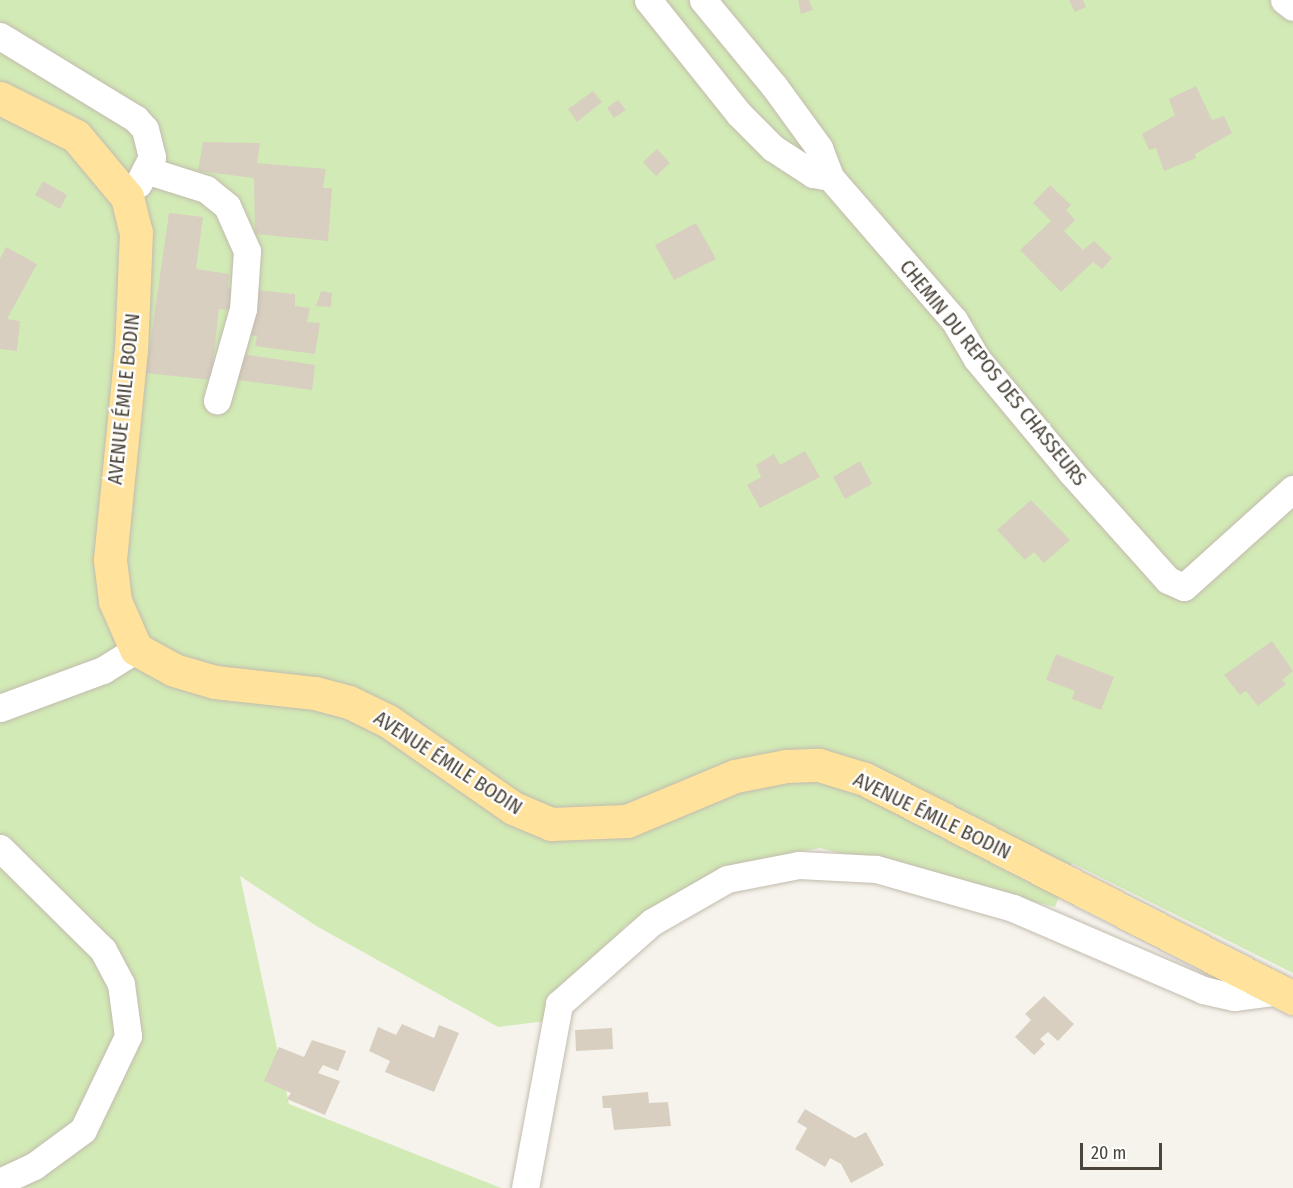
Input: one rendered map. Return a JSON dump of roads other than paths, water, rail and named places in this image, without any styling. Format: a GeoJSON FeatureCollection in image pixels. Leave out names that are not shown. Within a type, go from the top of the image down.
{"type":"FeatureCollection","features":[{"type":"Feature","properties":{"kind":"main road","name":"AVENUE ÉMILE BODIN"},"geometry":{"type":"LineString","coordinates":[[0,98],[76,136],[127,197],[136,232],[136,266],[110,561],[115,601],[136,649],[174,670],[215,682],[315,693],[349,702],[388,721],[513,808],[551,824],[627,821],[735,776],[786,766],[819,765],[856,776],[1286,994]]}},
{"type":"Feature","properties":{"kind":"street"},"geometry":{"type":"LineString","coordinates":[[648,0],[755,130],[773,148],[813,174],[830,177]]}},
{"type":"Feature","properties":{"kind":"street"},"geometry":{"type":"LineString","coordinates":[[703,0],[774,86],[819,148],[830,177]]}},
{"type":"Feature","properties":{"kind":"street"},"geometry":{"type":"LineString","coordinates":[[1284,0],[1293,7]]}},
{"type":"Feature","properties":{"kind":"street"},"geometry":{"type":"LineString","coordinates":[[0,36],[136,119],[150,142],[148,171],[127,197]]}},
{"type":"Feature","properties":{"kind":"street"},"geometry":{"type":"LineString","coordinates":[[148,171],[206,189],[227,206],[247,251],[243,309],[217,400]]}},
{"type":"Feature","properties":{"kind":"street","name":"CHEMIN DU REPOS DES CHASSEURS"},"geometry":{"type":"LineString","coordinates":[[830,177],[954,320],[977,359],[1071,472],[1168,580],[1184,587],[1293,489]]}},
{"type":"Feature","properties":{"kind":"street"},"geometry":{"type":"LineString","coordinates":[[0,708],[102,670],[136,649]]}},
{"type":"Feature","properties":{"kind":"street"},"geometry":{"type":"LineString","coordinates":[[0,848],[103,950],[121,984],[128,1036],[83,1130],[34,1166],[0,1182]]}},
{"type":"Feature","properties":{"kind":"street"},"geometry":{"type":"LineString","coordinates":[[525,1188],[559,1004],[652,922],[727,879],[800,865],[876,869],[1013,908],[1203,990],[1234,997],[1286,994]]}}]}
